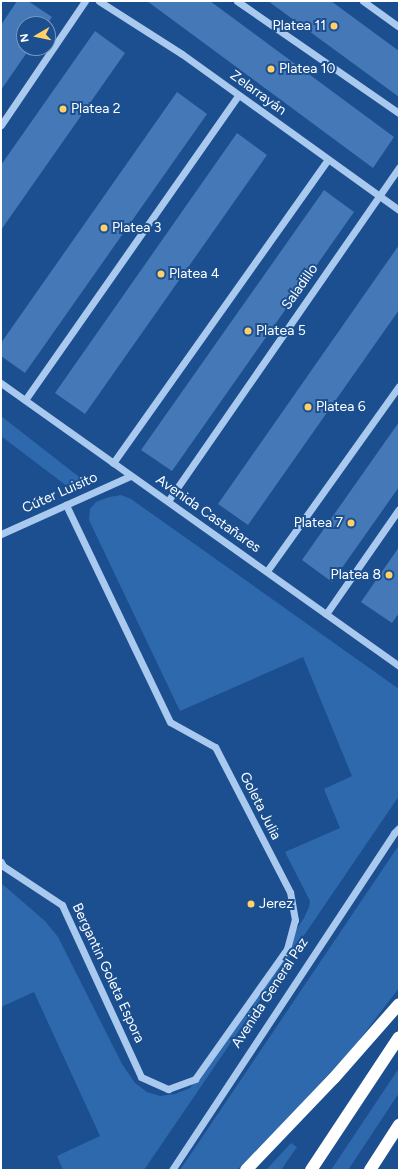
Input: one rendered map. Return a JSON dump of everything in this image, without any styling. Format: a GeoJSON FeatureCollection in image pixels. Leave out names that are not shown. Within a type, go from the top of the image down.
{"type":"FeatureCollection","features":[{"type":"Feature","properties":{"kind":"highway"},"geometry":{"type":"LineString","coordinates":[[246,1170],[334,1078],[399,1004]]}},
{"type":"Feature","properties":{"kind":"highway"},"geometry":{"type":"LineString","coordinates":[[311,1170],[399,1037]]}},
{"type":"Feature","properties":{"kind":"highway"},"geometry":{"type":"LineString","coordinates":[[370,1170],[399,1125]]}},
{"type":"Feature","properties":{"kind":"street"},"geometry":{"type":"LineString","coordinates":[[1,124],[85,1]]}},
{"type":"Feature","properties":{"kind":"street","name":"Zelarrayán"},"geometry":{"type":"LineString","coordinates":[[99,1],[182,54],[238,96],[379,194],[399,210]]}},
{"type":"Feature","properties":{"kind":"street"},"geometry":{"type":"LineString","coordinates":[[237,1],[399,113]]}},
{"type":"Feature","properties":{"kind":"street"},"geometry":{"type":"LineString","coordinates":[[364,1],[399,27]]}},
{"type":"Feature","properties":{"kind":"street"},"geometry":{"type":"LineString","coordinates":[[25,400],[238,96]]}},
{"type":"Feature","properties":{"kind":"street"},"geometry":{"type":"LineString","coordinates":[[113,463],[328,159]]}},
{"type":"Feature","properties":{"kind":"street","name":"Saladillo"},"geometry":{"type":"LineString","coordinates":[[168,501],[379,194],[399,168]]}},
{"type":"Feature","properties":{"kind":"street","name":"Avenida Castañares"},"geometry":{"type":"LineString","coordinates":[[1,384],[267,571],[399,666]]}},
{"type":"Feature","properties":{"kind":"street"},"geometry":{"type":"LineString","coordinates":[[267,571],[399,386]]}},
{"type":"Feature","properties":{"kind":"street","name":"Cúter Luisito"},"geometry":{"type":"LineString","coordinates":[[1,534],[130,476]]}},
{"type":"Feature","properties":{"kind":"street","name":"Goleta Julia"},"geometry":{"type":"LineString","coordinates":[[66,505],[170,722],[215,747],[290,892],[295,920],[287,949],[195,1079],[168,1089],[141,1077]]}},
{"type":"Feature","properties":{"kind":"street"},"geometry":{"type":"LineString","coordinates":[[326,614],[399,509]]}},
{"type":"Feature","properties":{"kind":"street","name":"Avenida General Paz"},"geometry":{"type":"LineString","coordinates":[[172,1170],[396,831],[399,824]]}},
{"type":"Feature","properties":{"kind":"street","name":"Bergantin Goleta Espora"},"geometry":{"type":"LineString","coordinates":[[1,862],[3,866],[62,905],[141,1077]]}},
{"type":"Feature","properties":{"kind":"shaded area"},"geometry":{"type":"Polygon","coordinates":[[[1,416],[83,480],[68,487],[1,436],[1,416]]]}},
{"type":"Feature","properties":{"kind":"shaded area"},"geometry":{"type":"Polygon","coordinates":[[[121,495],[131,499],[399,689],[399,796],[144,1170],[63,1170],[57,1156],[100,1136],[34,992],[1,1007],[1,883],[45,921],[58,937],[122,1064],[135,1083],[147,1092],[160,1096],[175,1094],[190,1088],[304,918],[310,901],[285,852],[340,828],[324,789],[352,776],[303,657],[180,711],[89,520],[90,509],[96,502],[109,497],[121,495]]]}},
{"type":"Feature","properties":{"kind":"shaded area"},"geometry":{"type":"Polygon","coordinates":[[[399,845],[399,988],[357,1043],[284,1123],[237,1170],[180,1170],[399,845]]]}},
{"type":"Feature","properties":{"kind":"shaded area"},"geometry":{"type":"Polygon","coordinates":[[[399,1068],[399,1093],[348,1170],[331,1170],[399,1068]]]}},
{"type":"Feature","properties":{"kind":"shaded area"},"geometry":{"type":"Polygon","coordinates":[[[291,1143],[297,1147],[281,1170],[266,1170],[291,1143]]]}},
{"type":"Feature","properties":{"kind":"building"},"geometry":{"type":"Polygon","coordinates":[[[17,1],[28,1],[50,16],[16,16],[16,56],[24,56],[1,90],[1,25],[17,1]]]}},
{"type":"Feature","properties":{"kind":"building","name":"Platea 10"},"geometry":{"type":"Polygon","coordinates":[[[147,1],[210,1],[394,137],[373,168],[147,1]]]}},
{"type":"Feature","properties":{"kind":"building","name":"Platea 11"},"geometry":{"type":"Polygon","coordinates":[[[268,1],[331,1],[399,51],[399,97],[268,1]]]}},
{"type":"Feature","properties":{"kind":"building","name":"Platea 2"},"geometry":{"type":"Polygon","coordinates":[[[95,31],[125,53],[1,230],[1,165],[95,31]]]}},
{"type":"Feature","properties":{"kind":"building","name":"Platea 3"},"geometry":{"type":"Polygon","coordinates":[[[177,92],[207,114],[25,373],[1,356],[1,343],[177,92]]]}},
{"type":"Feature","properties":{"kind":"building","name":"Platea 4"},"geometry":{"type":"Polygon","coordinates":[[[237,133],[267,155],[85,414],[55,393],[237,133]]]}},
{"type":"Feature","properties":{"kind":"building","name":"Platea 5"},"geometry":{"type":"Polygon","coordinates":[[[324,190],[354,212],[172,471],[141,450],[324,190]]]}},
{"type":"Feature","properties":{"kind":"building","name":"Platea 6"},"geometry":{"type":"Polygon","coordinates":[[[399,245],[399,310],[248,525],[218,504],[399,245]]]}},
{"type":"Feature","properties":{"kind":"building","name":"Platea 7"},"geometry":{"type":"Polygon","coordinates":[[[399,422],[399,487],[332,582],[302,560],[399,422]]]}},
{"type":"Feature","properties":{"kind":"building","name":"Platea 8"},"geometry":{"type":"Polygon","coordinates":[[[399,547],[399,613],[392,623],[361,602],[399,547]]]}},
{"type":"Feature","properties":{"kind":"place","name":"Platea 11"},"geometry":{"type":"Point","coordinates":[334,26]}},
{"type":"Feature","properties":{"kind":"place","name":"Platea 10"},"geometry":{"type":"Point","coordinates":[271,69]}},
{"type":"Feature","properties":{"kind":"place","name":"Platea 2"},"geometry":{"type":"Point","coordinates":[63,109]}},
{"type":"Feature","properties":{"kind":"place","name":"Platea 3"},"geometry":{"type":"Point","coordinates":[104,228]}},
{"type":"Feature","properties":{"kind":"place","name":"Platea 4"},"geometry":{"type":"Point","coordinates":[161,274]}},
{"type":"Feature","properties":{"kind":"place","name":"Platea 5"},"geometry":{"type":"Point","coordinates":[248,331]}},
{"type":"Feature","properties":{"kind":"place","name":"Platea 6"},"geometry":{"type":"Point","coordinates":[308,407]}},
{"type":"Feature","properties":{"kind":"place","name":"Platea 7"},"geometry":{"type":"Point","coordinates":[351,523]}},
{"type":"Feature","properties":{"kind":"place","name":"Platea 8"},"geometry":{"type":"Point","coordinates":[389,575]}},
{"type":"Feature","properties":{"kind":"place","name":"Jerez"},"geometry":{"type":"Point","coordinates":[251,904]}}]}
